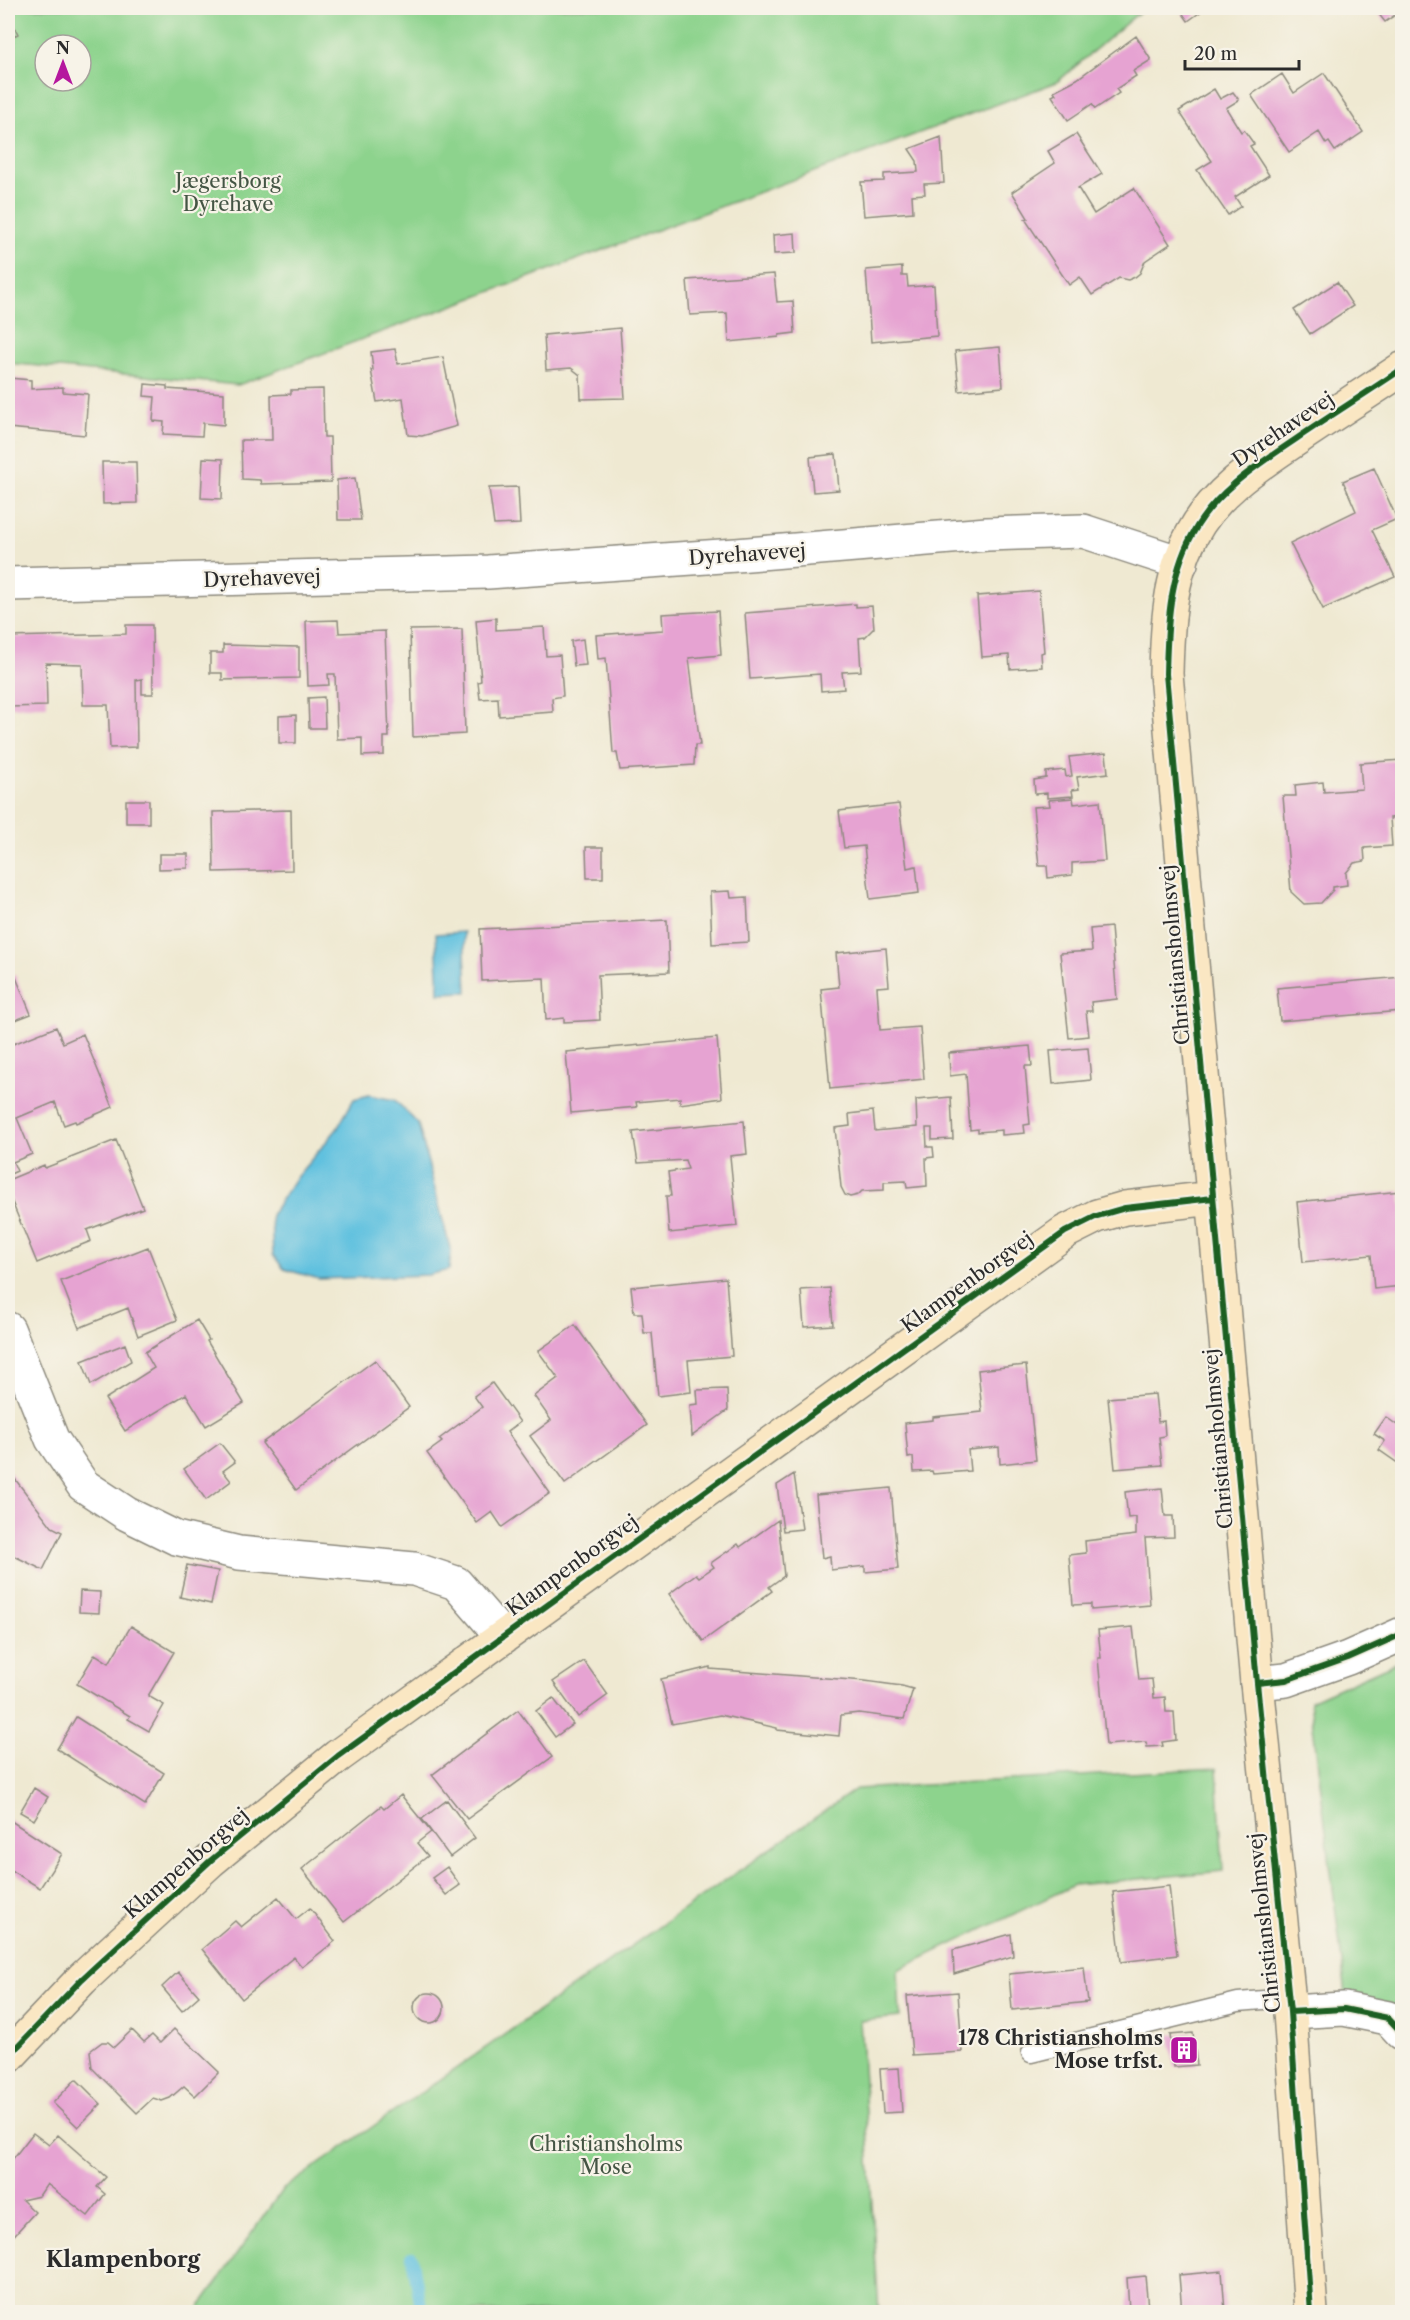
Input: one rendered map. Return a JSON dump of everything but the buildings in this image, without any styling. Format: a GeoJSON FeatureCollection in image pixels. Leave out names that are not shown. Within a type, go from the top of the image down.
{"type":"FeatureCollection","features":[{"type":"Feature","properties":{"kind":"street","name":"Dyrehavevej"},"geometry":{"type":"LineString","coordinates":[[8,584],[488,572],[736,555],[987,534],[1083,531],[1180,563],[1191,536],[1209,509],[1245,473],[1402,369]]}},
{"type":"Feature","properties":{"kind":"street","name":"Christiansholmsvej"},"geometry":{"type":"LineString","coordinates":[[1180,563],[1168,622],[1166,674],[1257,1683],[1290,2005],[1311,2313]]}},
{"type":"Feature","properties":{"kind":"street","name":"Klampenborgvej"},"geometry":{"type":"LineString","coordinates":[[8,2057],[82,1979],[210,1860],[338,1756],[501,1636],[1065,1232],[1097,1215],[1125,1208],[1213,1198]]}},
{"type":"Feature","properties":{"kind":"street"},"geometry":{"type":"LineString","coordinates":[[8,1329],[52,1439],[83,1485],[127,1515],[176,1538],[239,1553],[414,1569],[456,1583],[501,1636]]}},
{"type":"Feature","properties":{"kind":"street"},"geometry":{"type":"LineString","coordinates":[[1257,1683],[1286,1680],[1348,1658],[1402,1634]]}},
{"type":"Feature","properties":{"kind":"street"},"geometry":{"type":"LineString","coordinates":[[1290,2005],[1344,2009],[1388,2018],[1402,2033]]}},
{"type":"Feature","properties":{"kind":"lane"},"geometry":{"type":"LineString","coordinates":[[1031,2053],[1238,2002],[1290,2005]]}},
{"type":"Feature","properties":{"kind":"green space","name":"Jægersborg Dyrehave"},"geometry":{"type":"Polygon","coordinates":[[[8,8],[1144,8],[1057,82],[238,385],[8,363],[8,8]]]}},
{"type":"Feature","properties":{"kind":"green space"},"geometry":{"type":"Polygon","coordinates":[[[1402,1660],[1402,2008],[1346,1995],[1310,1701],[1402,1660]]]}},
{"type":"Feature","properties":{"kind":"green space","name":"Christiansholms Mose"},"geometry":{"type":"Polygon","coordinates":[[[1217,1768],[1223,1871],[1074,1885],[898,1970],[900,2017],[860,2021],[879,2312],[196,2312],[282,2190],[856,1789],[1217,1768]]]}},
{"type":"Feature","properties":{"kind":"water"},"geometry":{"type":"Polygon","coordinates":[[[464,932],[467,992],[439,993],[436,934],[464,932]]]}},
{"type":"Feature","properties":{"kind":"water"},"geometry":{"type":"Polygon","coordinates":[[[369,1095],[395,1100],[418,1124],[451,1252],[449,1270],[428,1275],[319,1279],[284,1269],[273,1255],[271,1215],[294,1180],[337,1129],[354,1099],[369,1095]]]}},
{"type":"Feature","properties":{"kind":"waterway"},"geometry":{"type":"LineString","coordinates":[[412,2257],[422,2312]]}},
{"type":"Feature","properties":{"kind":"cycle path"},"geometry":{"type":"LineString","coordinates":[[1311,2312],[1290,2012],[1257,1683],[1166,674],[1167,639],[1178,568],[1192,535],[1213,505],[1254,468],[1402,369]]}},
{"type":"Feature","properties":{"kind":"cycle path"},"geometry":{"type":"LineString","coordinates":[[8,2057],[82,1979],[210,1861],[338,1756],[1065,1232],[1097,1216],[1125,1208],[1213,1198]]}},
{"type":"Feature","properties":{"kind":"cycle path"},"geometry":{"type":"LineString","coordinates":[[1257,1683],[1286,1680],[1348,1658],[1402,1634]]}},
{"type":"Feature","properties":{"kind":"cycle path"},"geometry":{"type":"LineString","coordinates":[[1290,2012],[1344,2009],[1388,2018],[1402,2033]]}},
{"type":"Feature","properties":{"kind":"place","name":"178 Christiansholms Mose trfst."},"geometry":{"type":"Point","coordinates":[1184,2050]}},
{"type":"Feature","properties":{"kind":"district","name":"Klampenborg"},"geometry":{"type":"Point","coordinates":[123,2259]}}]}
